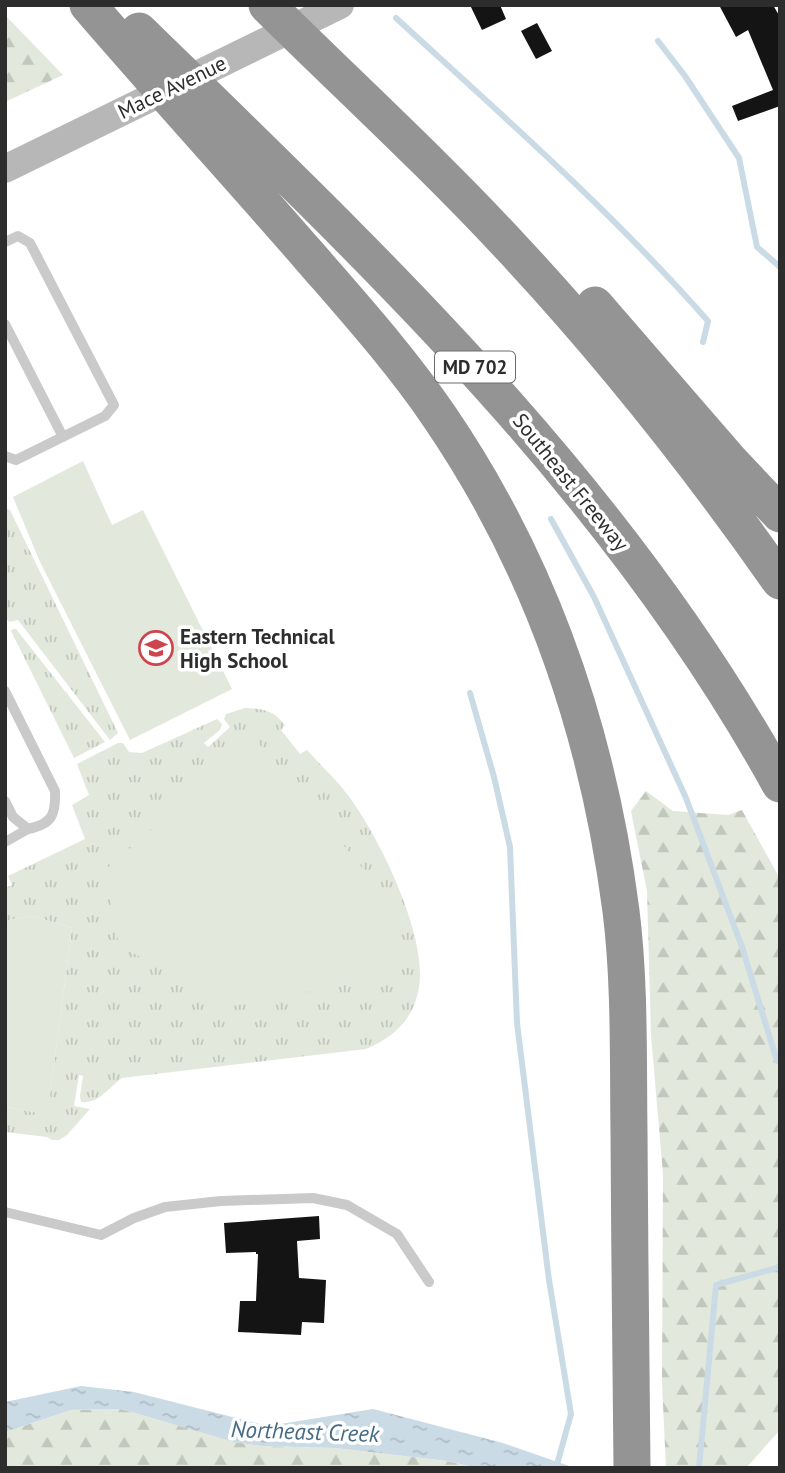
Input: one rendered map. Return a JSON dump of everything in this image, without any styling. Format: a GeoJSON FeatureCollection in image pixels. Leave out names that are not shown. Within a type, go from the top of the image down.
{"type":"FeatureCollection","features":[{"type":"Feature","properties":{"kind":"highway"},"geometry":{"type":"LineString","coordinates":[[88,5],[151,59],[204,113],[334,285],[404,368],[439,416],[505,526],[555,637],[582,715],[598,781],[622,916],[628,1036],[632,1468]]}},
{"type":"Feature","properties":{"kind":"highway"},"geometry":{"type":"LineString","coordinates":[[113,5],[151,59]]}},
{"type":"Feature","properties":{"kind":"highway"},"geometry":{"type":"LineString","coordinates":[[267,5],[453,162],[536,244],[604,314],[780,514]]}},
{"type":"Feature","properties":{"kind":"highway"},"geometry":{"type":"LineString","coordinates":[[273,5],[503,239],[587,332],[725,502],[780,581]]}},
{"type":"Feature","properties":{"kind":"highway","name":"Southeast Freeway"},"geometry":{"type":"LineString","coordinates":[[204,113],[424,312],[509,405],[577,486],[642,570],[702,655],[780,784]]}},
{"type":"Feature","properties":{"kind":"main road","name":"Mace Avenue"},"geometry":{"type":"LineString","coordinates":[[5,169],[340,5]]}},
{"type":"Feature","properties":{"kind":"lane"},"geometry":{"type":"LineString","coordinates":[[5,242],[18,236],[30,243],[114,405],[105,416],[16,460],[5,456]]}},
{"type":"Feature","properties":{"kind":"lane"},"geometry":{"type":"LineString","coordinates":[[5,324],[63,437]]}},
{"type":"Feature","properties":{"kind":"lane"},"geometry":{"type":"LineString","coordinates":[[5,691],[55,791],[55,806],[51,818],[44,826],[28,829],[5,842]]}},
{"type":"Feature","properties":{"kind":"lane"},"geometry":{"type":"LineString","coordinates":[[5,801],[13,817],[28,829]]}},
{"type":"Feature","properties":{"kind":"lane"},"geometry":{"type":"LineString","coordinates":[[5,1212],[101,1235],[134,1218],[165,1207],[221,1201],[313,1198],[347,1205],[397,1234],[429,1282]]}},
{"type":"Feature","properties":{"kind":"green space"},"geometry":{"type":"Polygon","coordinates":[[[5,15],[63,75],[5,102],[5,15]]]}},
{"type":"Feature","properties":{"kind":"green space"},"geometry":{"type":"Polygon","coordinates":[[[83,461],[112,525],[143,510],[232,689],[130,740],[40,562],[13,497],[83,461]]]}},
{"type":"Feature","properties":{"kind":"green space"},"geometry":{"type":"Polygon","coordinates":[[[5,508],[10,510],[118,733],[110,740],[18,620],[9,622],[5,617],[5,508]]]}},
{"type":"Feature","properties":{"kind":"green space"},"geometry":{"type":"Polygon","coordinates":[[[16,629],[105,742],[74,758],[11,631],[16,629]]]}},
{"type":"Feature","properties":{"kind":"green space"},"geometry":{"type":"Polygon","coordinates":[[[245,708],[267,711],[281,720],[285,725],[281,730],[300,754],[307,750],[338,782],[373,834],[398,886],[416,941],[420,966],[419,987],[413,1009],[394,1033],[366,1049],[122,1078],[98,1098],[87,1102],[81,1102],[83,1076],[79,1075],[74,1106],[90,1109],[67,1135],[59,1140],[52,1140],[47,1137],[5,1132],[5,1107],[34,1112],[50,1095],[72,928],[32,916],[5,921],[5,888],[12,885],[8,876],[85,839],[72,805],[89,795],[77,764],[118,743],[123,743],[129,752],[142,753],[217,719],[222,724],[220,730],[204,743],[208,747],[230,727],[224,719],[226,714],[245,708]]]}},
{"type":"Feature","properties":{"kind":"green space"},"geometry":{"type":"Polygon","coordinates":[[[255,739],[391,902],[408,962],[356,982],[228,1007],[119,945],[104,871],[255,739]]]}},
{"type":"Feature","properties":{"kind":"green space"},"geometry":{"type":"Polygon","coordinates":[[[646,791],[673,811],[728,815],[742,810],[780,879],[780,1430],[746,1468],[666,1468],[662,1383],[663,1174],[651,1035],[647,891],[631,811],[646,791]]]}},
{"type":"Feature","properties":{"kind":"green space"},"geometry":{"type":"Polygon","coordinates":[[[32,916],[72,928],[50,1095],[57,1112],[44,1122],[34,1112],[5,1107],[5,921],[32,916]]]}},
{"type":"Feature","properties":{"kind":"green space"},"geometry":{"type":"Polygon","coordinates":[[[121,1409],[235,1442],[261,1446],[335,1448],[447,1461],[478,1468],[5,1468],[5,1432],[71,1410],[121,1409]]]}},
{"type":"Feature","properties":{"kind":"water","name":"Northeast Creek"},"geometry":{"type":"Polygon","coordinates":[[[81,1386],[134,1392],[268,1426],[373,1409],[503,1443],[575,1468],[478,1468],[447,1461],[335,1448],[261,1446],[234,1442],[121,1409],[71,1410],[5,1432],[5,1402],[81,1386]]]}},
{"type":"Feature","properties":{"kind":"building"},"geometry":{"type":"Polygon","coordinates":[[[470,5],[500,5],[506,19],[482,30],[470,5]]]}},
{"type":"Feature","properties":{"kind":"building"},"geometry":{"type":"Polygon","coordinates":[[[719,5],[773,5],[780,17],[780,106],[738,121],[732,106],[773,90],[748,30],[736,37],[719,5]]]}},
{"type":"Feature","properties":{"kind":"building"},"geometry":{"type":"Polygon","coordinates":[[[537,23],[552,51],[536,59],[521,31],[537,23]]]}},
{"type":"Feature","properties":{"kind":"building"},"geometry":{"type":"Polygon","coordinates":[[[319,1216],[320,1239],[297,1241],[299,1278],[326,1280],[324,1323],[302,1322],[301,1335],[238,1332],[240,1301],[256,1301],[258,1254],[226,1253],[224,1223],[319,1216]]]}},
{"type":"Feature","properties":{"kind":"waterway"},"geometry":{"type":"LineString","coordinates":[[396,18],[556,165],[634,241],[708,321],[703,342]]}},
{"type":"Feature","properties":{"kind":"waterway"},"geometry":{"type":"LineString","coordinates":[[658,41],[685,76],[739,158],[757,247],[780,267]]}},
{"type":"Feature","properties":{"kind":"waterway"},"geometry":{"type":"LineString","coordinates":[[551,519],[594,597],[686,798],[742,947],[777,1061],[780,1061]]}},
{"type":"Feature","properties":{"kind":"waterway"},"geometry":{"type":"LineString","coordinates":[[470,693],[494,777],[510,847],[517,1023],[549,1280],[571,1414],[556,1468]]}},
{"type":"Feature","properties":{"kind":"waterway"},"geometry":{"type":"LineString","coordinates":[[699,1468],[716,1285],[780,1267]]}},
{"type":"Feature","properties":{"kind":"place","name":"Eastern Technical High School"},"geometry":{"type":"Point","coordinates":[156,648]}}]}
